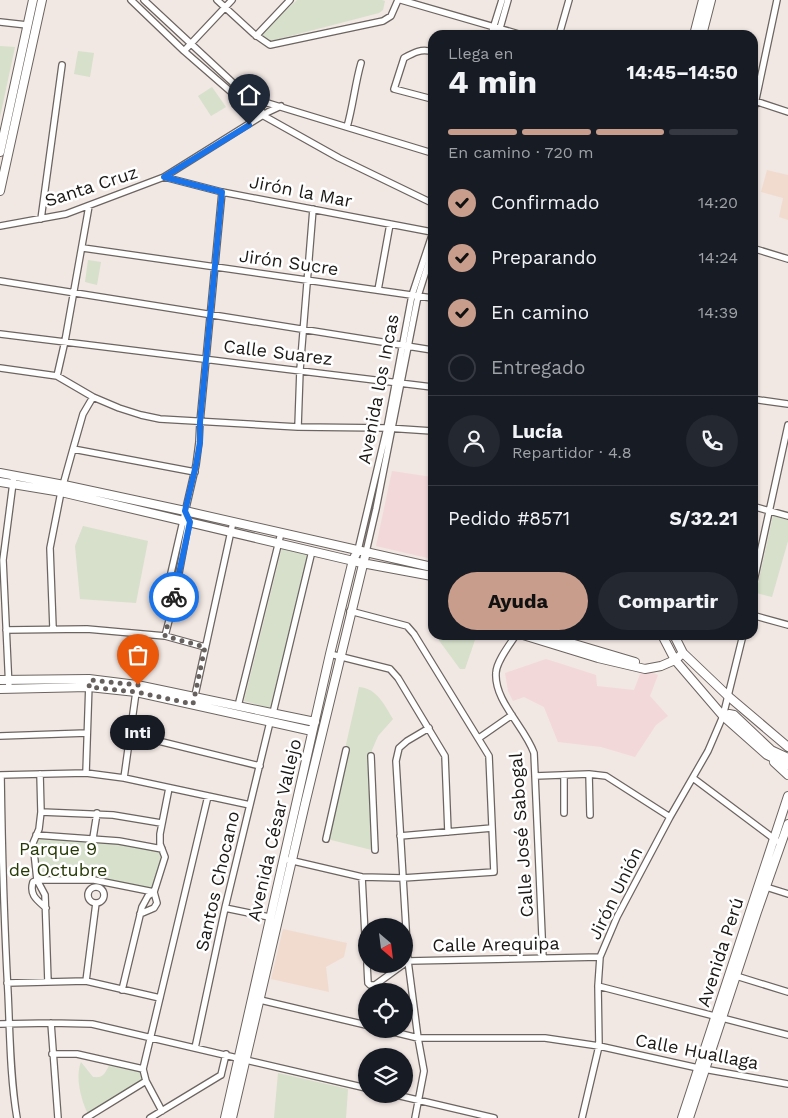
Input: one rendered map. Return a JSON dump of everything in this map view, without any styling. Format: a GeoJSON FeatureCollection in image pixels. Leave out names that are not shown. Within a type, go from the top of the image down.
{"type":"FeatureCollection","features":[{"type":"Feature","properties":{"kind":"main road"},"geometry":{"type":"LineString","coordinates":[[0,152],[33,0]]}},
{"type":"Feature","properties":{"kind":"main road"},"geometry":{"type":"LineString","coordinates":[[0,191],[42,0]]}},
{"type":"Feature","properties":{"kind":"main road"},"geometry":{"type":"LineString","coordinates":[[695,30],[703,0]]}},
{"type":"Feature","properties":{"kind":"main road"},"geometry":{"type":"LineString","coordinates":[[703,30],[711,0]]}},
{"type":"Feature","properties":{"kind":"main road"},"geometry":{"type":"LineString","coordinates":[[0,473],[14,475],[44,485]]}},
{"type":"Feature","properties":{"kind":"main road"},"geometry":{"type":"LineString","coordinates":[[0,482],[44,485],[185,511],[428,566]]}},
{"type":"Feature","properties":{"kind":"main road"},"geometry":{"type":"LineString","coordinates":[[62,488],[186,522],[362,563],[428,575]]}},
{"type":"Feature","properties":{"kind":"main road","name":"Avenida César Vallejo"},"geometry":{"type":"LineString","coordinates":[[242,1058],[260,1000],[312,731],[330,654],[354,560],[362,551]]}},
{"type":"Feature","properties":{"kind":"main road","name":"Avenida César Vallejo"},"geometry":{"type":"LineString","coordinates":[[232,1118],[251,998],[270,917],[288,860],[324,724],[362,563],[362,551]]}},
{"type":"Feature","properties":{"kind":"main road"},"geometry":{"type":"LineString","coordinates":[[539,640],[598,658],[645,669],[657,668],[681,651]]}},
{"type":"Feature","properties":{"kind":"main road"},"geometry":{"type":"LineString","coordinates":[[561,640],[648,665],[673,658]]}},
{"type":"Feature","properties":{"kind":"main road"},"geometry":{"type":"LineString","coordinates":[[664,640],[673,658],[723,716],[788,775]]}},
{"type":"Feature","properties":{"kind":"main road"},"geometry":{"type":"LineString","coordinates":[[676,640],[681,651],[728,696],[788,746]]}},
{"type":"Feature","properties":{"kind":"main road"},"geometry":{"type":"LineString","coordinates":[[4,680],[138,685],[270,722],[312,731]]}},
{"type":"Feature","properties":{"kind":"main road"},"geometry":{"type":"LineString","coordinates":[[0,690],[89,683],[194,701],[238,706],[314,722]]}},
{"type":"Feature","properties":{"kind":"main road"},"geometry":{"type":"LineString","coordinates":[[723,716],[734,715],[771,750],[788,758]]}},
{"type":"Feature","properties":{"kind":"main road"},"geometry":{"type":"LineString","coordinates":[[767,755],[788,765]]}},
{"type":"Feature","properties":{"kind":"main road","name":"Avenida Perú"},"geometry":{"type":"LineString","coordinates":[[689,1118],[702,1069],[788,796]]}},
{"type":"Feature","properties":{"kind":"main road","name":"Avenida Perú"},"geometry":{"type":"LineString","coordinates":[[753,911],[766,886],[788,824]]}},
{"type":"Feature","properties":{"kind":"main road","name":"Avenida Perú"},"geometry":{"type":"LineString","coordinates":[[682,1118],[702,1069]]}},
{"type":"Feature","properties":{"kind":"main road","name":"Avenida César Vallejo"},"geometry":{"type":"LineString","coordinates":[[225,1118],[237,1081]]}},
{"type":"Feature","properties":{"kind":"street"},"geometry":{"type":"LineString","coordinates":[[131,0],[184,51],[254,112],[339,158],[428,201]]}},
{"type":"Feature","properties":{"kind":"street"},"geometry":{"type":"LineString","coordinates":[[144,0],[248,96],[260,108],[264,116]]}},
{"type":"Feature","properties":{"kind":"street"},"geometry":{"type":"LineString","coordinates":[[217,0],[256,36],[270,45],[383,21],[391,16],[400,0],[497,30]]}},
{"type":"Feature","properties":{"kind":"street"},"geometry":{"type":"LineString","coordinates":[[184,51],[232,0]]}},
{"type":"Feature","properties":{"kind":"street"},"geometry":{"type":"LineString","coordinates":[[256,36],[290,0]]}},
{"type":"Feature","properties":{"kind":"street"},"geometry":{"type":"LineString","coordinates":[[497,30],[502,0]]}},
{"type":"Feature","properties":{"kind":"street"},"geometry":{"type":"LineString","coordinates":[[497,30],[508,0]]}},
{"type":"Feature","properties":{"kind":"street"},"geometry":{"type":"LineString","coordinates":[[560,30],[569,0]]}},
{"type":"Feature","properties":{"kind":"street"},"geometry":{"type":"LineString","coordinates":[[758,83],[777,0]]}},
{"type":"Feature","properties":{"kind":"street"},"geometry":{"type":"LineString","coordinates":[[0,22],[27,25]]}},
{"type":"Feature","properties":{"kind":"street"},"geometry":{"type":"LineString","coordinates":[[428,50],[416,51],[404,58],[394,89],[428,96]]}},
{"type":"Feature","properties":{"kind":"street"},"geometry":{"type":"LineString","coordinates":[[347,127],[355,82],[362,63]]}},
{"type":"Feature","properties":{"kind":"street"},"geometry":{"type":"LineString","coordinates":[[41,219],[62,65]]}},
{"type":"Feature","properties":{"kind":"street"},"geometry":{"type":"LineString","coordinates":[[248,96],[428,152]]}},
{"type":"Feature","properties":{"kind":"street"},"geometry":{"type":"LineString","coordinates":[[758,102],[788,112]]}},
{"type":"Feature","properties":{"kind":"street","name":"Santa Cruz"},"geometry":{"type":"LineString","coordinates":[[0,226],[66,214],[164,177],[281,106]]}},
{"type":"Feature","properties":{"kind":"street","name":"Jirón la Mar"},"geometry":{"type":"LineString","coordinates":[[164,177],[222,192],[428,232]]}},
{"type":"Feature","properties":{"kind":"street"},"geometry":{"type":"LineString","coordinates":[[165,636],[173,606],[164,603],[186,522],[185,511],[200,442],[200,422],[222,192]]}},
{"type":"Feature","properties":{"kind":"street"},"geometry":{"type":"LineString","coordinates":[[57,376],[83,248],[89,206]]}},
{"type":"Feature","properties":{"kind":"street"},"geometry":{"type":"LineString","coordinates":[[298,427],[300,370],[313,209]]}},
{"type":"Feature","properties":{"kind":"street"},"geometry":{"type":"LineString","coordinates":[[378,290],[390,224]]}},
{"type":"Feature","properties":{"kind":"street","name":"Jirón Sucre"},"geometry":{"type":"LineString","coordinates":[[83,248],[428,298]]}},
{"type":"Feature","properties":{"kind":"street","name":"Avenida los Incas"},"geometry":{"type":"LineString","coordinates":[[362,551],[390,428],[415,296],[428,248]]}},
{"type":"Feature","properties":{"kind":"street"},"geometry":{"type":"LineString","coordinates":[[758,250],[788,259]]}},
{"type":"Feature","properties":{"kind":"street","name":"Avenida los Incas"},"geometry":{"type":"LineString","coordinates":[[415,296],[428,262]]}},
{"type":"Feature","properties":{"kind":"street"},"geometry":{"type":"LineString","coordinates":[[0,281],[428,349]]}},
{"type":"Feature","properties":{"kind":"street","name":"Calle Suarez"},"geometry":{"type":"LineString","coordinates":[[0,334],[428,386]]}},
{"type":"Feature","properties":{"kind":"street"},"geometry":{"type":"LineString","coordinates":[[0,368],[57,376],[93,397],[141,415],[160,419],[298,427],[390,428],[428,431]]}},
{"type":"Feature","properties":{"kind":"street"},"geometry":{"type":"LineString","coordinates":[[53,628],[50,548],[62,488],[73,448],[83,414],[93,397]]}},
{"type":"Feature","properties":{"kind":"street"},"geometry":{"type":"LineString","coordinates":[[758,400],[788,404]]}},
{"type":"Feature","properties":{"kind":"street"},"geometry":{"type":"LineString","coordinates":[[758,562],[788,426]]}},
{"type":"Feature","properties":{"kind":"street"},"geometry":{"type":"LineString","coordinates":[[73,448],[195,472]]}},
{"type":"Feature","properties":{"kind":"street"},"geometry":{"type":"LineString","coordinates":[[9,689],[4,680],[6,630],[2,560],[14,475]]}},
{"type":"Feature","properties":{"kind":"street"},"geometry":{"type":"LineString","coordinates":[[758,508],[788,516]]}},
{"type":"Feature","properties":{"kind":"street"},"geometry":{"type":"LineString","coordinates":[[194,701],[233,522]]}},
{"type":"Feature","properties":{"kind":"street"},"geometry":{"type":"LineString","coordinates":[[238,706],[281,533]]}},
{"type":"Feature","properties":{"kind":"street"},"geometry":{"type":"LineString","coordinates":[[272,713],[312,551]]}},
{"type":"Feature","properties":{"kind":"street"},"geometry":{"type":"LineString","coordinates":[[288,860],[362,877],[403,878],[494,872],[489,756],[414,634],[406,626],[350,611]]}},
{"type":"Feature","properties":{"kind":"street"},"geometry":{"type":"LineString","coordinates":[[758,617],[788,625]]}},
{"type":"Feature","properties":{"kind":"street"},"geometry":{"type":"LineString","coordinates":[[6,630],[87,629],[165,636],[205,647]]}},
{"type":"Feature","properties":{"kind":"street","name":"Calle José Sabogal"},"geometry":{"type":"LineString","coordinates":[[513,640],[496,672],[498,690],[531,744],[534,753],[543,958]]}},
{"type":"Feature","properties":{"kind":"street","name":"Jirón Unión"},"geometry":{"type":"LineString","coordinates":[[582,1118],[599,1046],[598,986],[600,956],[670,817],[708,751],[723,716],[742,640]]}},
{"type":"Feature","properties":{"kind":"street"},"geometry":{"type":"LineString","coordinates":[[330,654],[390,669],[398,678],[430,728],[445,756],[448,832]]}},
{"type":"Feature","properties":{"kind":"street"},"geometry":{"type":"LineString","coordinates":[[86,773],[89,683]]}},
{"type":"Feature","properties":{"kind":"street"},"geometry":{"type":"LineString","coordinates":[[124,778],[136,692]]}},
{"type":"Feature","properties":{"kind":"street"},"geometry":{"type":"LineString","coordinates":[[479,738],[512,715]]}},
{"type":"Feature","properties":{"kind":"street","name":"Santos Chocano"},"geometry":{"type":"LineString","coordinates":[[195,1048],[225,908],[270,722]]}},
{"type":"Feature","properties":{"kind":"street"},"geometry":{"type":"LineString","coordinates":[[314,722],[324,724]]}},
{"type":"Feature","properties":{"kind":"street"},"geometry":{"type":"LineString","coordinates":[[405,918],[396,760],[399,748],[430,728]]}},
{"type":"Feature","properties":{"kind":"street"},"geometry":{"type":"LineString","coordinates":[[312,731],[322,732]]}},
{"type":"Feature","properties":{"kind":"street"},"geometry":{"type":"LineString","coordinates":[[0,736],[87,733]]}},
{"type":"Feature","properties":{"kind":"street"},"geometry":{"type":"LineString","coordinates":[[130,734],[260,766]]}},
{"type":"Feature","properties":{"kind":"street"},"geometry":{"type":"LineString","coordinates":[[326,839],[346,750]]}},
{"type":"Feature","properties":{"kind":"street"},"geometry":{"type":"LineString","coordinates":[[372,756],[376,850]]}},
{"type":"Feature","properties":{"kind":"street"},"geometry":{"type":"LineString","coordinates":[[17,1118],[9,1024],[0,775],[86,773],[124,778],[250,805]]}},
{"type":"Feature","properties":{"kind":"street"},"geometry":{"type":"LineString","coordinates":[[40,774],[41,812],[34,843],[37,880],[45,895],[48,982]]}},
{"type":"Feature","properties":{"kind":"street"},"geometry":{"type":"LineString","coordinates":[[535,776],[589,774],[606,776],[670,817]]}},
{"type":"Feature","properties":{"kind":"street"},"geometry":{"type":"LineString","coordinates":[[589,774],[590,815]]}},
{"type":"Feature","properties":{"kind":"street"},"geometry":{"type":"LineString","coordinates":[[564,775],[564,813]]}},
{"type":"Feature","properties":{"kind":"street"},"geometry":{"type":"LineString","coordinates":[[693,778],[781,844]]}},
{"type":"Feature","properties":{"kind":"street"},"geometry":{"type":"LineString","coordinates":[[140,914],[156,906],[154,892],[165,857],[159,841],[169,788]]}},
{"type":"Feature","properties":{"kind":"street"},"geometry":{"type":"LineString","coordinates":[[162,1111],[146,1081],[143,1069],[208,796]]}},
{"type":"Feature","properties":{"kind":"street"},"geometry":{"type":"LineString","coordinates":[[41,812],[97,813],[161,823]]}},
{"type":"Feature","properties":{"kind":"street"},"geometry":{"type":"LineString","coordinates":[[94,838],[97,813]]}},
{"type":"Feature","properties":{"kind":"street"},"geometry":{"type":"LineString","coordinates":[[400,836],[492,828]]}},
{"type":"Feature","properties":{"kind":"street"},"geometry":{"type":"LineString","coordinates":[[36,835],[94,838],[162,849]]}},
{"type":"Feature","properties":{"kind":"street"},"geometry":{"type":"LineString","coordinates":[[362,877],[364,918]]}},
{"type":"Feature","properties":{"kind":"street"},"geometry":{"type":"LineString","coordinates":[[46,908],[35,898],[31,889],[32,882],[37,880],[94,880],[154,892]]}},
{"type":"Feature","properties":{"kind":"street"},"geometry":{"type":"LineString","coordinates":[[766,886],[788,894]]}},
{"type":"Feature","properties":{"kind":"street"},"geometry":{"type":"LineString","coordinates":[[122,990],[140,914],[145,900],[154,892]]}},
{"type":"Feature","properties":{"kind":"street"},"geometry":{"type":"LineString","coordinates":[[86,981],[96,903]]}},
{"type":"Feature","properties":{"kind":"street"},"geometry":{"type":"LineString","coordinates":[[225,908],[270,917]]}},
{"type":"Feature","properties":{"kind":"street","name":"Calle Arequipa"},"geometry":{"type":"LineString","coordinates":[[413,961],[600,956]]}},
{"type":"Feature","properties":{"kind":"street","name":"Calle Arequipa"},"geometry":{"type":"LineString","coordinates":[[367,973],[368,983],[375,985],[392,973]]}},
{"type":"Feature","properties":{"kind":"street"},"geometry":{"type":"LineString","coordinates":[[410,973],[424,1072],[415,1118]]}},
{"type":"Feature","properties":{"kind":"street"},"geometry":{"type":"LineString","coordinates":[[733,975],[788,992]]}},
{"type":"Feature","properties":{"kind":"street"},"geometry":{"type":"LineString","coordinates":[[7,983],[86,981],[160,998]]}},
{"type":"Feature","properties":{"kind":"street"},"geometry":{"type":"LineString","coordinates":[[598,986],[788,1035]]}},
{"type":"Feature","properties":{"kind":"street"},"geometry":{"type":"LineString","coordinates":[[251,998],[358,1023]]}},
{"type":"Feature","properties":{"kind":"street"},"geometry":{"type":"LineString","coordinates":[[50,1022],[58,1118]]}},
{"type":"Feature","properties":{"kind":"street"},"geometry":{"type":"LineString","coordinates":[[0,1024],[50,1022],[92,1024],[358,1086]]}},
{"type":"Feature","properties":{"kind":"street","name":"Calle Huallaga"},"geometry":{"type":"LineString","coordinates":[[413,1037],[545,1038],[599,1046],[702,1069],[788,1084]]}},
{"type":"Feature","properties":{"kind":"street"},"geometry":{"type":"LineString","coordinates":[[52,1054],[77,1054],[143,1069]]}},
{"type":"Feature","properties":{"kind":"street"},"geometry":{"type":"LineString","coordinates":[[150,1118],[221,1075],[226,1054]]}},
{"type":"Feature","properties":{"kind":"street"},"geometry":{"type":"LineString","coordinates":[[221,1075],[237,1081]]}},
{"type":"Feature","properties":{"kind":"street"},"geometry":{"type":"LineString","coordinates":[[86,1118],[146,1081]]}},
{"type":"Feature","properties":{"kind":"street"},"geometry":{"type":"LineString","coordinates":[[413,1099],[476,1116],[494,1118]]}},
{"type":"Feature","properties":{"kind":"shaded area"},"geometry":{"type":"Polygon","coordinates":[[[767,170],[788,175],[788,220],[779,217],[783,198],[761,192],[767,170]]]}},
{"type":"Feature","properties":{"kind":"shaded area"},"geometry":{"type":"Polygon","coordinates":[[[392,471],[428,476],[428,558],[376,546],[392,471]]]}},
{"type":"Feature","properties":{"kind":"shaded area"},"geometry":{"type":"Polygon","coordinates":[[[546,659],[596,675],[597,686],[634,690],[642,669],[658,675],[650,696],[668,716],[656,725],[635,757],[601,747],[558,742],[544,707],[524,697],[513,701],[508,691],[505,673],[546,659]]]}},
{"type":"Feature","properties":{"kind":"shaded area"},"geometry":{"type":"Polygon","coordinates":[[[283,929],[347,943],[344,957],[326,967],[329,992],[271,979],[283,929]]]}},
{"type":"Feature","properties":{"kind":"green space"},"geometry":{"type":"Polygon","coordinates":[[[297,0],[385,1],[383,10],[379,13],[271,41],[260,35],[297,0]]]}},
{"type":"Feature","properties":{"kind":"green space"},"geometry":{"type":"Polygon","coordinates":[[[0,46],[15,47],[0,117],[0,46]]]}},
{"type":"Feature","properties":{"kind":"green space"},"geometry":{"type":"Polygon","coordinates":[[[78,51],[94,53],[90,77],[74,74],[78,51]]]}},
{"type":"Feature","properties":{"kind":"green space"},"geometry":{"type":"Polygon","coordinates":[[[212,87],[226,107],[211,116],[198,96],[212,87]]]}},
{"type":"Feature","properties":{"kind":"green space"},"geometry":{"type":"Polygon","coordinates":[[[88,260],[101,262],[97,285],[85,282],[88,260]]]}},
{"type":"Feature","properties":{"kind":"green space"},"geometry":{"type":"Polygon","coordinates":[[[773,515],[788,520],[788,541],[772,597],[758,594],[758,584],[773,515]]]}},
{"type":"Feature","properties":{"kind":"green space"},"geometry":{"type":"Polygon","coordinates":[[[83,526],[148,541],[136,603],[80,599],[75,546],[83,526]]]}},
{"type":"Feature","properties":{"kind":"green space"},"geometry":{"type":"Polygon","coordinates":[[[282,547],[309,554],[270,708],[244,701],[282,547]]]}},
{"type":"Feature","properties":{"kind":"green space"},"geometry":{"type":"Polygon","coordinates":[[[439,640],[475,640],[465,669],[460,669],[439,640]]]}},
{"type":"Feature","properties":{"kind":"green space"},"geometry":{"type":"Polygon","coordinates":[[[359,687],[376,694],[393,719],[378,736],[372,750],[376,851],[327,839],[359,687]]]}},
{"type":"Feature","properties":{"kind":"green space","name":"Parque 9 de Octubre"},"geometry":{"type":"Polygon","coordinates":[[[40,838],[126,844],[163,853],[163,857],[153,889],[98,878],[39,878],[37,842],[40,838]]]}},
{"type":"Feature","properties":{"kind":"green space"},"geometry":{"type":"Polygon","coordinates":[[[81,1062],[93,1077],[102,1076],[109,1066],[141,1072],[143,1082],[88,1114],[80,1088],[79,1068],[81,1062]]]}},
{"type":"Feature","properties":{"kind":"green space"},"geometry":{"type":"Polygon","coordinates":[[[278,1073],[348,1089],[346,1118],[274,1118],[278,1073]]]}},
{"type":"Feature","properties":{"kind":"way so far"},"geometry":{"type":"LineString","coordinates":[[138,685],[90,680],[89,687],[136,692],[193,704],[205,647],[165,636],[174,597]]}},
{"type":"Feature","properties":{"kind":"place","name":"Inti"},"geometry":{"type":"Point","coordinates":[138,685]}},
{"type":"Feature","properties":{"kind":"route"},"geometry":{"type":"LineString","coordinates":[[174,597],[190,522],[185,511],[200,442],[200,422],[222,192],[164,177],[249,125]]}}]}
